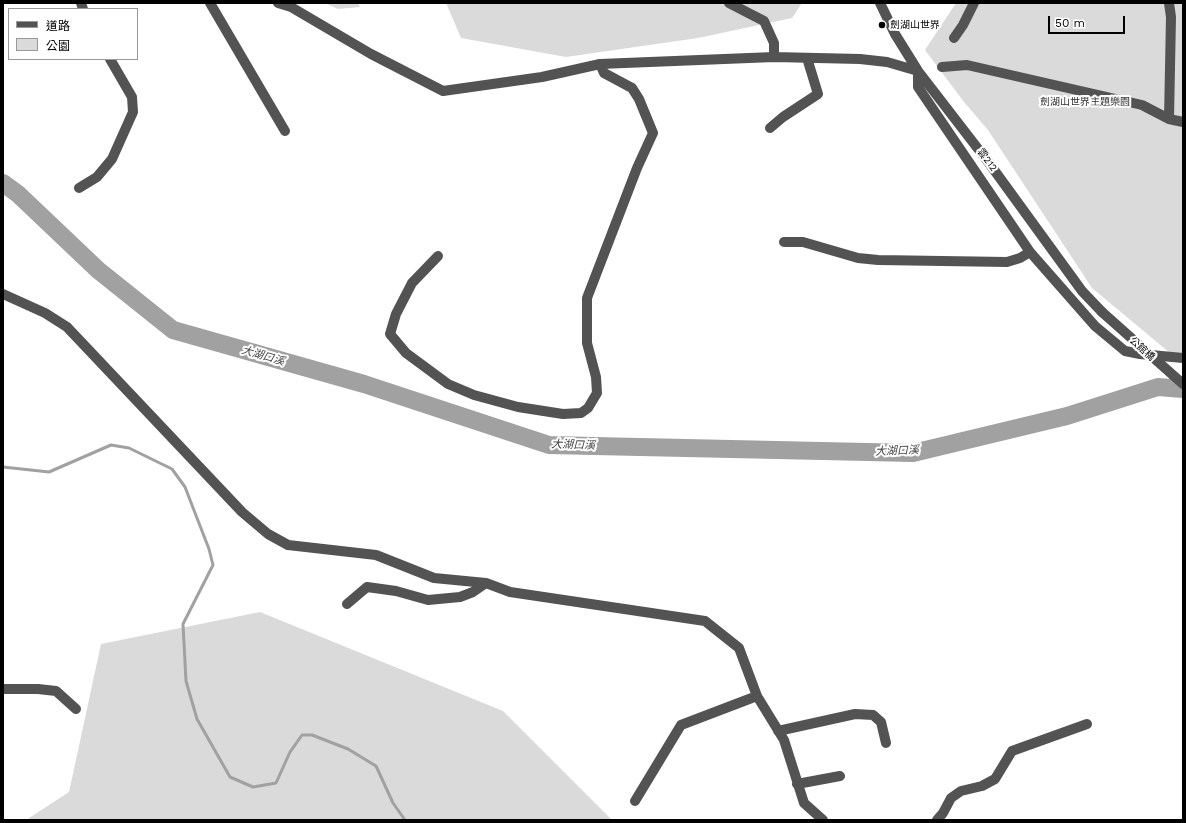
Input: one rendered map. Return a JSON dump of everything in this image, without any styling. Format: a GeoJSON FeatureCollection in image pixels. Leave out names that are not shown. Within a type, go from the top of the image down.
{"type":"FeatureCollection","features":[{"type":"Feature","properties":{"kind":"street"},"geometry":{"type":"LineString","coordinates":[[210,3],[285,131]]}},
{"type":"Feature","properties":{"kind":"street"},"geometry":{"type":"LineString","coordinates":[[278,3],[291,7],[371,54],[443,91],[542,77],[600,64],[774,58],[860,59],[888,62],[918,71],[918,87],[1030,252],[1095,326],[1125,351],[1183,358]]}},
{"type":"Feature","properties":{"kind":"street"},"geometry":{"type":"LineString","coordinates":[[729,3],[764,21],[774,43],[774,58]]}},
{"type":"Feature","properties":{"kind":"street","name":"雲212"},"geometry":{"type":"LineString","coordinates":[[880,3],[895,34],[918,71],[989,163],[1082,291],[1102,312]]}},
{"type":"Feature","properties":{"kind":"street"},"geometry":{"type":"LineString","coordinates":[[954,38],[963,25],[974,3]]}},
{"type":"Feature","properties":{"kind":"street"},"geometry":{"type":"LineString","coordinates":[[1169,3],[1171,17],[1169,119]]}},
{"type":"Feature","properties":{"kind":"street"},"geometry":{"type":"LineString","coordinates":[[770,128],[783,117],[818,94],[807,58]]}},
{"type":"Feature","properties":{"kind":"street"},"geometry":{"type":"LineString","coordinates":[[79,188],[97,177],[112,159],[133,112],[132,97],[111,60]]}},
{"type":"Feature","properties":{"kind":"street"},"geometry":{"type":"LineString","coordinates":[[438,256],[412,283],[396,314],[390,334],[406,353],[448,384],[474,395],[518,407],[563,414],[580,413],[588,408],[597,393],[596,377],[587,344],[587,298],[637,168],[653,133],[639,99],[632,88],[604,73],[600,64]]}},
{"type":"Feature","properties":{"kind":"street"},"geometry":{"type":"LineString","coordinates":[[942,67],[967,66],[1142,105],[1169,119],[1183,122]]}},
{"type":"Feature","properties":{"kind":"street"},"geometry":{"type":"LineString","coordinates":[[784,242],[803,242],[858,258],[878,260],[1007,262],[1020,258],[1030,252]]}},
{"type":"Feature","properties":{"kind":"street"},"geometry":{"type":"LineString","coordinates":[[3,294],[45,313],[67,327],[242,512],[268,534],[288,545],[376,555],[434,578],[486,583],[510,592],[705,621],[739,648],[758,696],[784,740],[804,803],[823,820]]}},
{"type":"Feature","properties":{"kind":"street","name":"公館橋"},"geometry":{"type":"LineString","coordinates":[[1102,312],[1183,384]]}},
{"type":"Feature","properties":{"kind":"street"},"geometry":{"type":"LineString","coordinates":[[346,604],[367,588],[396,591],[428,600],[460,597],[473,592],[486,583]]}},
{"type":"Feature","properties":{"kind":"street"},"geometry":{"type":"LineString","coordinates":[[3,689],[38,689],[56,692],[76,709]]}},
{"type":"Feature","properties":{"kind":"street"},"geometry":{"type":"LineString","coordinates":[[635,801],[681,725],[758,696]]}},
{"type":"Feature","properties":{"kind":"street"},"geometry":{"type":"LineString","coordinates":[[778,731],[855,714],[873,715],[881,722],[886,743]]}},
{"type":"Feature","properties":{"kind":"street"},"geometry":{"type":"LineString","coordinates":[[937,820],[943,813],[951,798],[961,791],[982,786],[995,779],[1012,751],[1086,724]]}},
{"type":"Feature","properties":{"kind":"street"},"geometry":{"type":"LineString","coordinates":[[797,784],[840,776]]}},
{"type":"Feature","properties":{"kind":"green space"},"geometry":{"type":"Polygon","coordinates":[[[325,3],[358,3],[360,7],[338,9],[325,3]]]}},
{"type":"Feature","properties":{"kind":"green space"},"geometry":{"type":"Polygon","coordinates":[[[446,3],[802,3],[792,18],[698,38],[566,57],[461,38],[446,3]]]}},
{"type":"Feature","properties":{"kind":"green space","name":"劍湖山世界主題樂園"},"geometry":{"type":"Polygon","coordinates":[[[956,3],[1183,3],[1183,361],[1176,358],[1092,288],[988,130],[964,102],[925,50],[956,3]]]}},
{"type":"Feature","properties":{"kind":"green space"},"geometry":{"type":"Polygon","coordinates":[[[260,612],[503,711],[612,820],[26,820],[69,792],[101,644],[260,612]]]}},
{"type":"Feature","properties":{"kind":"waterway","name":"大湖口溪"},"geometry":{"type":"LineString","coordinates":[[3,183],[18,194],[98,270],[173,330],[364,384],[549,445],[913,453],[1067,416],[1158,387],[1183,389]]}},
{"type":"Feature","properties":{"kind":"waterway"},"geometry":{"type":"LineString","coordinates":[[3,467],[49,472],[111,445],[129,448],[172,469],[185,487],[209,549],[213,565],[183,624],[186,681],[197,719],[230,777],[253,787],[276,783],[290,752],[302,735],[312,735],[348,749],[376,766],[393,803],[405,820]]}},
{"type":"Feature","properties":{"kind":"place","name":"劍湖山世界"},"geometry":{"type":"Point","coordinates":[882,25]}}]}
